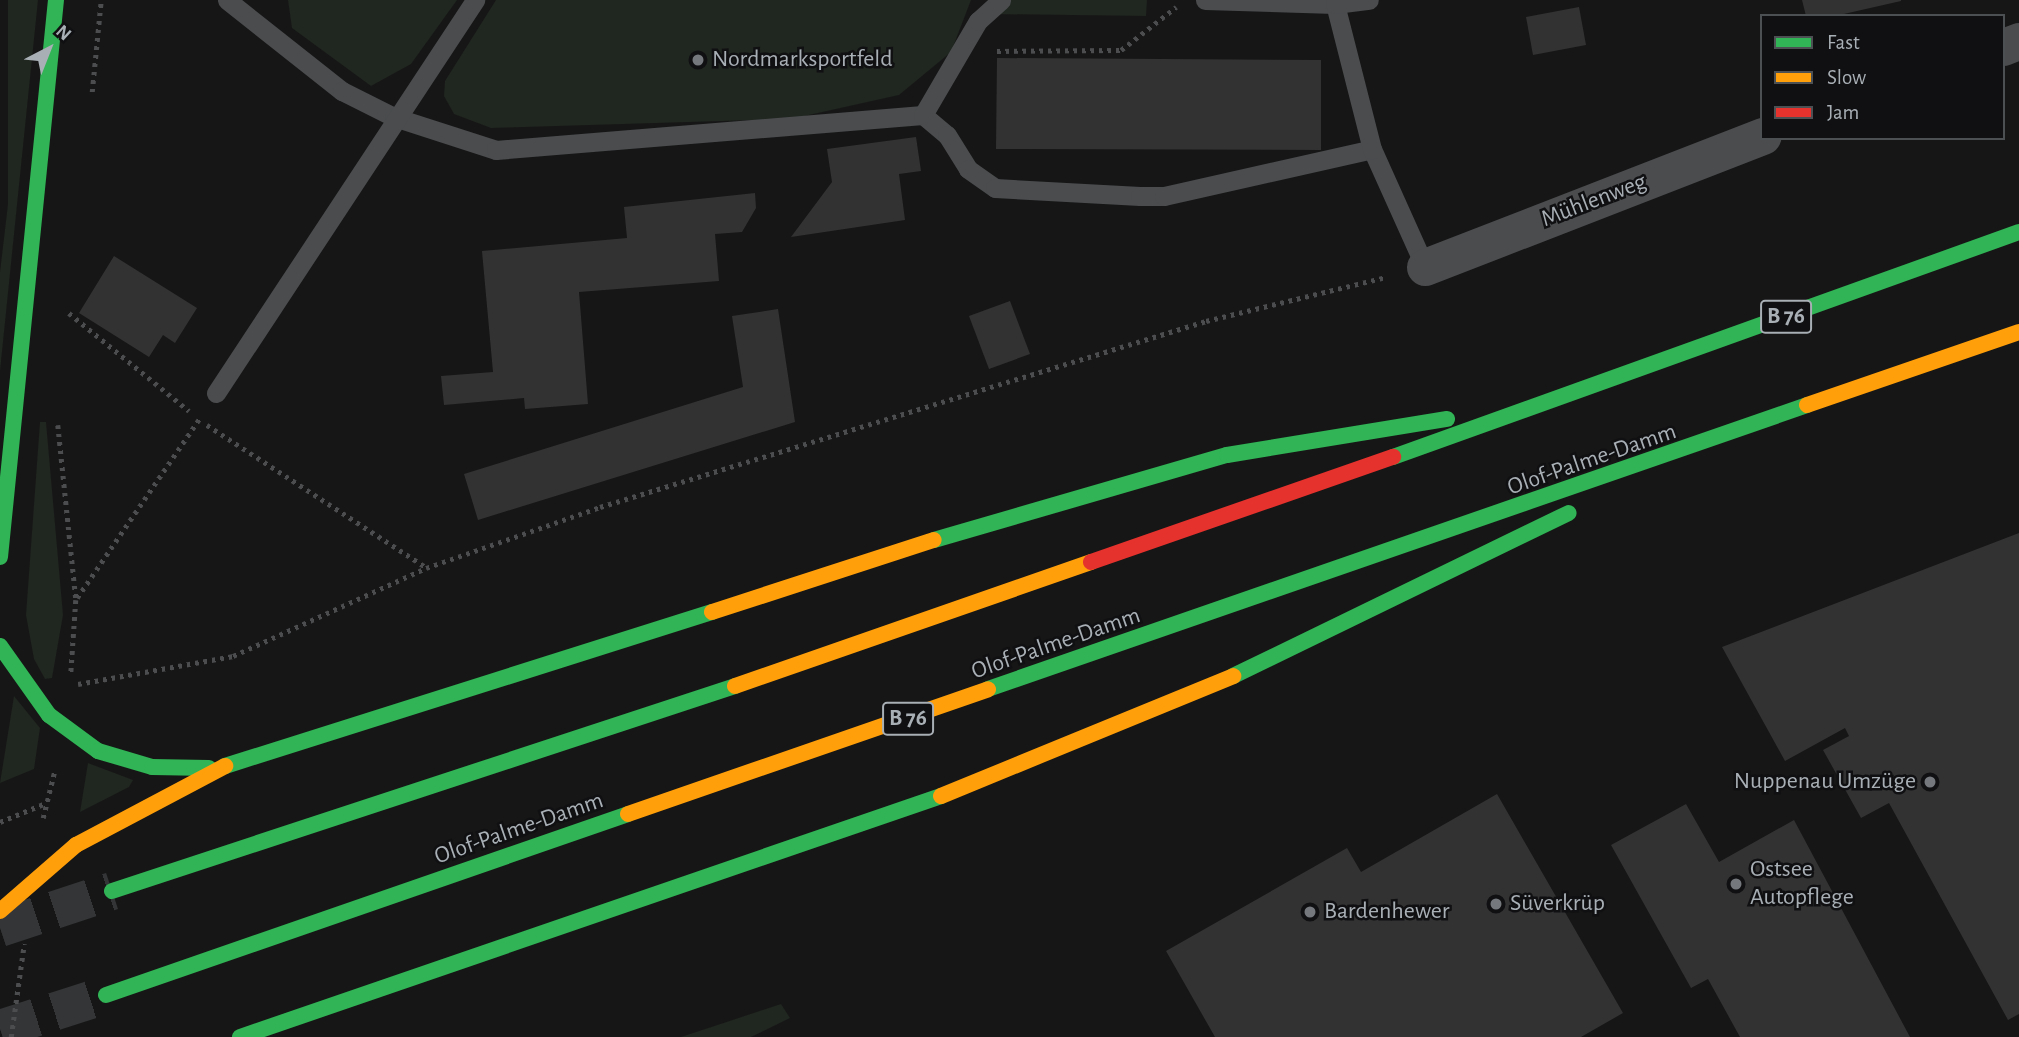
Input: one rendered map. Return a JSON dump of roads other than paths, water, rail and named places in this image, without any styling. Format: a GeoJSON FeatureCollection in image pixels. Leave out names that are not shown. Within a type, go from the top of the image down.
{"type":"FeatureCollection","features":[{"type":"Feature","properties":{"kind":"main road"},"geometry":{"type":"LineString","coordinates":[[0,557],[56,0]]}},
{"type":"Feature","properties":{"kind":"main road","name":"B 76"},"geometry":{"type":"LineString","coordinates":[[112,891],[601,732],[1553,402],[2019,232]]}},
{"type":"Feature","properties":{"kind":"main road","name":"Olof-Palme-Damm"},"geometry":{"type":"LineString","coordinates":[[106,995],[1710,443],[2019,332]]}},
{"type":"Feature","properties":{"kind":"main road"},"geometry":{"type":"LineString","coordinates":[[0,911],[33,877],[110,824],[214,769],[540,670],[881,556],[1227,455],[1553,402]]}},
{"type":"Feature","properties":{"kind":"main road"},"geometry":{"type":"LineString","coordinates":[[1611,492],[1710,443]]}},
{"type":"Feature","properties":{"kind":"main road"},"geometry":{"type":"LineString","coordinates":[[240,1037],[906,810],[1274,659],[1586,505]]}},
{"type":"Feature","properties":{"kind":"main road"},"geometry":{"type":"LineString","coordinates":[[0,646],[29,691],[63,728],[98,751],[129,763],[214,769]]}},
{"type":"Feature","properties":{"kind":"street","name":"Mühlenweg"},"geometry":{"type":"LineString","coordinates":[[1425,267],[1760,136]]}},
{"type":"Feature","properties":{"kind":"lane"},"geometry":{"type":"LineString","coordinates":[[227,0],[342,91],[394,117],[496,150],[923,115],[947,135],[981,181],[1011,193],[1164,196],[1371,149]]}},
{"type":"Feature","properties":{"kind":"lane"},"geometry":{"type":"LineString","coordinates":[[216,393],[394,117],[475,0]]}},
{"type":"Feature","properties":{"kind":"lane"},"geometry":{"type":"LineString","coordinates":[[923,115],[978,21],[1001,0]]}},
{"type":"Feature","properties":{"kind":"lane"},"geometry":{"type":"LineString","coordinates":[[1205,0],[1335,4],[1369,0]]}},
{"type":"Feature","properties":{"kind":"lane"},"geometry":{"type":"LineString","coordinates":[[1335,4],[1371,149],[1425,267]]}},
{"type":"Feature","properties":{"kind":"tunnel"},"geometry":{"type":"LineString","coordinates":[[0,928],[112,891]]}},
{"type":"Feature","properties":{"kind":"tunnel"},"geometry":{"type":"LineString","coordinates":[[0,1029],[106,995]]}},
{"type":"Feature","properties":{"kind":"place","name":"Nordmarksportfeld"},"geometry":{"type":"Point","coordinates":[698,60]}},
{"type":"Feature","properties":{"kind":"place","name":"Nuppenau Umzüge"},"geometry":{"type":"Point","coordinates":[1930,782]}},
{"type":"Feature","properties":{"kind":"place","name":"Ostsee Autopflege"},"geometry":{"type":"Point","coordinates":[1736,884]}},
{"type":"Feature","properties":{"kind":"place","name":"Süverkrüp"},"geometry":{"type":"Point","coordinates":[1496,904]}},
{"type":"Feature","properties":{"kind":"place","name":"Bardenhewer"},"geometry":{"type":"Point","coordinates":[1310,912]}}]}
